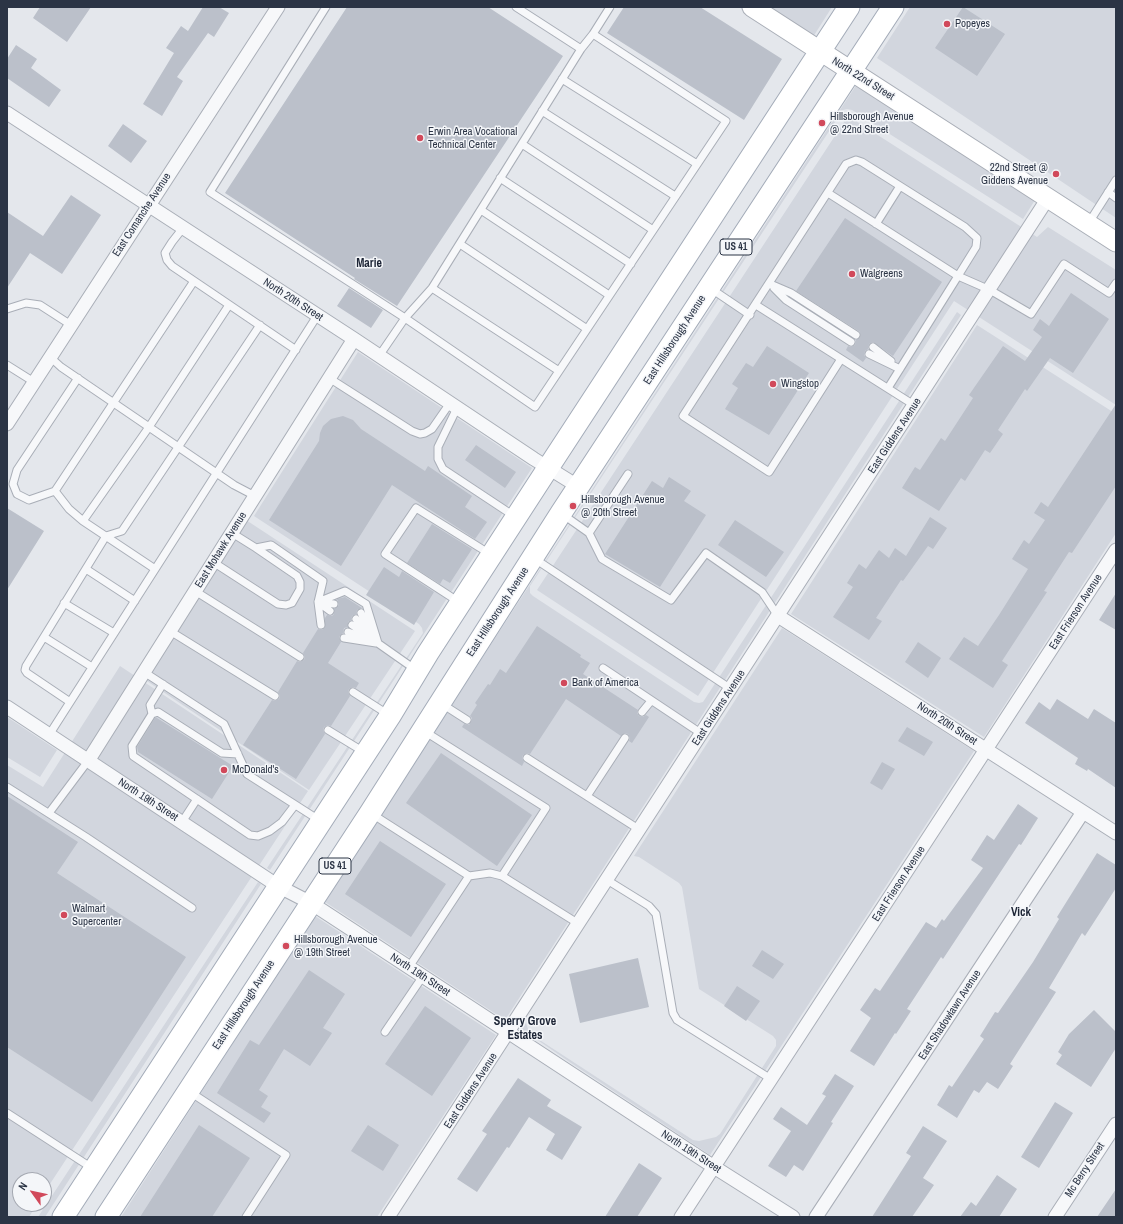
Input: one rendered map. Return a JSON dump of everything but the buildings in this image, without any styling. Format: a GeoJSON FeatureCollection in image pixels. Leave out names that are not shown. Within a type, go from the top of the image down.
{"type":"FeatureCollection","features":[{"type":"Feature","properties":{"kind":"main road","name":"East Hillsborough Avenue"},"geometry":{"type":"LineString","coordinates":[[106,1217],[370,813],[562,513],[893,7]]}},
{"type":"Feature","properties":{"kind":"main road"},"geometry":{"type":"LineString","coordinates":[[63,1217],[390,716],[516,517],[820,52],[844,11]]}},
{"type":"Feature","properties":{"kind":"main road","name":"North 22nd Street"},"geometry":{"type":"LineString","coordinates":[[762,12],[820,52],[852,70],[1116,242]]}},
{"type":"Feature","properties":{"kind":"street","name":"East Comanche Avenue"},"geometry":{"type":"LineString","coordinates":[[7,424],[278,7]]}},
{"type":"Feature","properties":{"kind":"street","name":"North 20th Street"},"geometry":{"type":"LineString","coordinates":[[7,113],[579,487]]}},
{"type":"Feature","properties":{"kind":"street","name":"East Giddens Avenue"},"geometry":{"type":"LineString","coordinates":[[388,1217],[990,290],[1048,198]]}},
{"type":"Feature","properties":{"kind":"street","name":"East Mohawk Avenue"},"geometry":{"type":"LineString","coordinates":[[88,761],[354,339]]}},
{"type":"Feature","properties":{"kind":"street","name":"East Frierson Avenue"},"geometry":{"type":"LineString","coordinates":[[681,1217],[987,750],[1116,550]]}},
{"type":"Feature","properties":{"kind":"street","name":"North 20th Street"},"geometry":{"type":"LineString","coordinates":[[778,616],[1116,833]]}},
{"type":"Feature","properties":{"kind":"street","name":"North 19th Street"},"geometry":{"type":"LineString","coordinates":[[7,707],[278,886],[311,903],[508,1033],[793,1217]]}},
{"type":"Feature","properties":{"kind":"street","name":"East Shadowlawn Avenue"},"geometry":{"type":"LineString","coordinates":[[816,1217],[1083,812]]}},
{"type":"Feature","properties":{"kind":"street","name":"Mc Berry Street"},"geometry":{"type":"LineString","coordinates":[[1055,1217],[1116,1124]]}},
{"type":"Feature","properties":{"kind":"lane"},"geometry":{"type":"LineString","coordinates":[[326,7],[210,192],[405,318],[534,407],[726,121],[593,34]]}},
{"type":"Feature","properties":{"kind":"lane"},"geometry":{"type":"LineString","coordinates":[[516,7],[580,49]]}},
{"type":"Feature","properties":{"kind":"lane"},"geometry":{"type":"LineString","coordinates":[[379,356],[405,318],[432,288],[580,49],[593,34],[610,7]]}},
{"type":"Feature","properties":{"kind":"lane"},"geometry":{"type":"LineString","coordinates":[[562,79],[697,164]]}},
{"type":"Feature","properties":{"kind":"lane"},"geometry":{"type":"LineString","coordinates":[[542,111],[676,196]]}},
{"type":"Feature","properties":{"kind":"lane"},"geometry":{"type":"LineString","coordinates":[[522,144],[653,230]]}},
{"type":"Feature","properties":{"kind":"lane"},"geometry":{"type":"LineString","coordinates":[[841,358],[769,472],[683,416],[750,315],[846,164],[856,160],[862,162],[965,227],[977,238],[976,247],[888,388]]}},
{"type":"Feature","properties":{"kind":"lane"},"geometry":{"type":"LineString","coordinates":[[500,178],[631,264]]}},
{"type":"Feature","properties":{"kind":"lane"},"geometry":{"type":"LineString","coordinates":[[1088,224],[1116,180]]}},
{"type":"Feature","properties":{"kind":"lane"},"geometry":{"type":"LineString","coordinates":[[876,224],[900,186]]}},
{"type":"Feature","properties":{"kind":"lane"},"geometry":{"type":"LineString","coordinates":[[1108,192],[1116,198]]}},
{"type":"Feature","properties":{"kind":"lane"},"geometry":{"type":"LineString","coordinates":[[828,193],[958,276],[990,290],[1031,314],[1064,264],[1108,293],[1116,283]]}},
{"type":"Feature","properties":{"kind":"lane"},"geometry":{"type":"LineString","coordinates":[[481,210],[610,295]]}},
{"type":"Feature","properties":{"kind":"lane"},"geometry":{"type":"LineString","coordinates":[[183,228],[165,253],[166,260],[172,266],[296,350]]}},
{"type":"Feature","properties":{"kind":"lane"},"geometry":{"type":"LineString","coordinates":[[460,244],[587,329]]}},
{"type":"Feature","properties":{"kind":"lane"},"geometry":{"type":"LineString","coordinates":[[78,378],[17,470],[13,484],[17,494],[29,500],[55,491],[194,281]]}},
{"type":"Feature","properties":{"kind":"lane"},"geometry":{"type":"LineString","coordinates":[[770,284],[791,294],[856,335]]}},
{"type":"Feature","properties":{"kind":"lane"},"geometry":{"type":"LineString","coordinates":[[770,284],[786,300],[851,342]]}},
{"type":"Feature","properties":{"kind":"lane"},"geometry":{"type":"LineString","coordinates":[[432,288],[559,371]]}},
{"type":"Feature","properties":{"kind":"lane"},"geometry":{"type":"LineString","coordinates":[[709,288],[750,315]]}},
{"type":"Feature","properties":{"kind":"lane"},"geometry":{"type":"LineString","coordinates":[[7,309],[26,303],[40,305],[71,325]]}},
{"type":"Feature","properties":{"kind":"lane"},"geometry":{"type":"LineString","coordinates":[[84,521],[149,427],[229,305]]}},
{"type":"Feature","properties":{"kind":"lane"},"geometry":{"type":"LineString","coordinates":[[756,305],[914,405]]}},
{"type":"Feature","properties":{"kind":"lane"},"geometry":{"type":"LineString","coordinates":[[49,735],[318,316]]}},
{"type":"Feature","properties":{"kind":"lane"},"geometry":{"type":"LineString","coordinates":[[70,702],[27,673],[25,670],[64,603],[106,536],[122,531],[260,326]]}},
{"type":"Feature","properties":{"kind":"lane"},"geometry":{"type":"LineString","coordinates":[[873,347],[900,369]]}},
{"type":"Feature","properties":{"kind":"lane"},"geometry":{"type":"LineString","coordinates":[[869,354],[900,369]]}},
{"type":"Feature","properties":{"kind":"lane"},"geometry":{"type":"LineString","coordinates":[[50,357],[78,378],[234,485],[255,496]]}},
{"type":"Feature","properties":{"kind":"lane"},"geometry":{"type":"LineString","coordinates":[[7,365],[34,382]]}},
{"type":"Feature","properties":{"kind":"lane"},"geometry":{"type":"LineString","coordinates":[[330,378],[412,431],[420,434],[432,429],[453,405]]}},
{"type":"Feature","properties":{"kind":"lane"},"geometry":{"type":"LineString","coordinates":[[453,405],[438,447],[438,459],[443,470],[516,517]]}},
{"type":"Feature","properties":{"kind":"lane"},"geometry":{"type":"LineString","coordinates":[[589,533],[628,474]]}},
{"type":"Feature","properties":{"kind":"lane"},"geometry":{"type":"LineString","coordinates":[[55,491],[69,509],[84,521],[155,569]]}},
{"type":"Feature","properties":{"kind":"lane"},"geometry":{"type":"LineString","coordinates":[[461,603],[385,554],[416,508],[492,555]]}},
{"type":"Feature","properties":{"kind":"lane"},"geometry":{"type":"LineString","coordinates":[[562,513],[589,533],[602,559],[671,600],[706,553],[762,592],[778,616]]}},
{"type":"Feature","properties":{"kind":"lane"},"geometry":{"type":"LineString","coordinates":[[213,562],[278,604],[286,605],[292,603],[300,589],[300,582],[297,576],[232,533]]}},
{"type":"Feature","properties":{"kind":"lane"},"geometry":{"type":"LineString","coordinates":[[256,548],[270,546],[323,581],[318,602],[321,625]]}},
{"type":"Feature","properties":{"kind":"lane"},"geometry":{"type":"LineString","coordinates":[[533,558],[731,689]]}},
{"type":"Feature","properties":{"kind":"lane"},"geometry":{"type":"LineString","coordinates":[[86,569],[135,601]]}},
{"type":"Feature","properties":{"kind":"lane"},"geometry":{"type":"LineString","coordinates":[[195,591],[300,657]]}},
{"type":"Feature","properties":{"kind":"lane"},"geometry":{"type":"LineString","coordinates":[[318,602],[345,591],[366,604],[378,643]]}},
{"type":"Feature","properties":{"kind":"lane"},"geometry":{"type":"LineString","coordinates":[[318,602],[334,604],[318,602]]}},
{"type":"Feature","properties":{"kind":"lane"},"geometry":{"type":"LineString","coordinates":[[318,602],[326,617]]}},
{"type":"Feature","properties":{"kind":"lane"},"geometry":{"type":"LineString","coordinates":[[64,603],[114,633]]}},
{"type":"Feature","properties":{"kind":"lane"},"geometry":{"type":"LineString","coordinates":[[360,613],[378,643]]}},
{"type":"Feature","properties":{"kind":"lane"},"geometry":{"type":"LineString","coordinates":[[378,643],[350,629],[378,643],[418,671]]}},
{"type":"Feature","properties":{"kind":"lane"},"geometry":{"type":"LineString","coordinates":[[170,631],[275,696]]}},
{"type":"Feature","properties":{"kind":"lane"},"geometry":{"type":"LineString","coordinates":[[44,637],[92,667]]}},
{"type":"Feature","properties":{"kind":"lane"},"geometry":{"type":"LineString","coordinates":[[603,668],[702,734]]}},
{"type":"Feature","properties":{"kind":"lane"},"geometry":{"type":"LineString","coordinates":[[144,672],[224,724],[247,774],[321,821]]}},
{"type":"Feature","properties":{"kind":"lane"},"geometry":{"type":"LineString","coordinates":[[152,714],[150,705],[163,684]]}},
{"type":"Feature","properties":{"kind":"lane"},"geometry":{"type":"LineString","coordinates":[[353,692],[390,716]]}},
{"type":"Feature","properties":{"kind":"lane"},"geometry":{"type":"LineString","coordinates":[[642,712],[651,701]]}},
{"type":"Feature","properties":{"kind":"lane"},"geometry":{"type":"LineString","coordinates":[[440,702],[467,720]]}},
{"type":"Feature","properties":{"kind":"lane"},"geometry":{"type":"LineString","coordinates":[[238,754],[222,753],[158,712],[152,714],[132,746],[133,756],[250,835],[258,836],[270,831],[282,822],[295,805]]}},
{"type":"Feature","properties":{"kind":"lane"},"geometry":{"type":"LineString","coordinates":[[328,730],[366,753]]}},
{"type":"Feature","properties":{"kind":"lane"},"geometry":{"type":"LineString","coordinates":[[422,730],[546,808],[502,876]]}},
{"type":"Feature","properties":{"kind":"lane"},"geometry":{"type":"LineString","coordinates":[[587,796],[625,738]]}},
{"type":"Feature","properties":{"kind":"lane"},"geometry":{"type":"LineString","coordinates":[[527,758],[640,830]]}},
{"type":"Feature","properties":{"kind":"lane"},"geometry":{"type":"LineString","coordinates":[[49,813],[88,761]]}},
{"type":"Feature","properties":{"kind":"lane"},"geometry":{"type":"LineString","coordinates":[[7,787],[49,813],[192,908]]}},
{"type":"Feature","properties":{"kind":"lane"},"geometry":{"type":"LineString","coordinates":[[182,822],[197,799]]}},
{"type":"Feature","properties":{"kind":"lane"},"geometry":{"type":"LineString","coordinates":[[370,813],[469,876],[490,873],[502,876],[579,924]]}},
{"type":"Feature","properties":{"kind":"lane"},"geometry":{"type":"LineString","coordinates":[[409,967],[469,876]]}},
{"type":"Feature","properties":{"kind":"lane"},"geometry":{"type":"LineString","coordinates":[[607,880],[650,906],[656,914],[673,1013],[677,1020],[771,1079]]}},
{"type":"Feature","properties":{"kind":"lane"},"geometry":{"type":"LineString","coordinates":[[385,1032],[423,976]]}},
{"type":"Feature","properties":{"kind":"lane"},"geometry":{"type":"LineString","coordinates":[[188,1091],[286,1155],[247,1217]]}},
{"type":"Feature","properties":{"kind":"lane"},"geometry":{"type":"LineString","coordinates":[[7,1113],[94,1169]]}},
{"type":"Feature","properties":{"kind":"shaded area"},"geometry":{"type":"Polygon","coordinates":[[[767,7],[832,7],[813,37],[767,7]]]}},
{"type":"Feature","properties":{"kind":"shaded area"},"geometry":{"type":"Polygon","coordinates":[[[910,7],[1116,7],[1116,218],[877,58],[910,7]]]}},
{"type":"Feature","properties":{"kind":"shaded area"},"geometry":{"type":"Polygon","coordinates":[[[857,84],[1035,200],[1023,219],[852,110],[843,110],[530,586],[530,593],[533,596],[694,702],[703,702],[957,312],[961,315],[505,1020],[325,902],[497,635],[857,84]]]}},
{"type":"Feature","properties":{"kind":"shaded area"},"geometry":{"type":"Polygon","coordinates":[[[848,116],[1037,237],[1048,227],[1116,270],[1116,405],[954,301],[698,696],[537,590],[848,116]]]}},
{"type":"Feature","properties":{"kind":"shaded area"},"geometry":{"type":"Polygon","coordinates":[[[977,325],[1116,414],[1116,533],[984,737],[791,614],[977,325]]]}},
{"type":"Feature","properties":{"kind":"shaded area"},"geometry":{"type":"Polygon","coordinates":[[[358,352],[532,468],[270,870],[267,868],[423,633],[419,624],[254,516],[358,352]]]}},
{"type":"Feature","properties":{"kind":"shaded area"},"geometry":{"type":"Polygon","coordinates":[[[246,520],[415,631],[309,790],[144,679],[246,520]]]}},
{"type":"Feature","properties":{"kind":"shaded area"},"geometry":{"type":"Polygon","coordinates":[[[782,628],[974,751],[710,1155],[523,1030],[521,1031],[526,1023],[529,1032],[532,1035],[693,1140],[699,1141],[716,1137],[720,1134],[776,1046],[776,1040],[773,1036],[699,989],[682,887],[679,883],[639,857],[634,856],[782,628]]]}},
{"type":"Feature","properties":{"kind":"shaded area"},"geometry":{"type":"Polygon","coordinates":[[[120,666],[308,791],[52,1181],[52,1172],[12,1172],[12,1212],[32,1212],[29,1217],[7,1217],[7,765],[43,787],[120,666]]]}},
{"type":"Feature","properties":{"kind":"shaded area"},"geometry":{"type":"Polygon","coordinates":[[[7,717],[57,750],[40,777],[7,757],[7,717]]]}},
{"type":"Feature","properties":{"kind":"shaded area"},"geometry":{"type":"Polygon","coordinates":[[[258,882],[261,884],[52,1206],[52,1196],[258,882]]]}},
{"type":"Feature","properties":{"kind":"shaded area"},"geometry":{"type":"Polygon","coordinates":[[[315,916],[496,1035],[377,1217],[121,1217],[315,916]]]}},
{"type":"Feature","properties":{"kind":"shaded area"},"geometry":{"type":"Polygon","coordinates":[[[41,1212],[48,1212],[45,1217],[38,1217],[41,1212]]]}},
{"type":"Feature","properties":{"kind":"place","name":"Popeyes"},"geometry":{"type":"Point","coordinates":[947,24]}},
{"type":"Feature","properties":{"kind":"place","name":"Hillsborough Avenue @ 22nd Street"},"geometry":{"type":"Point","coordinates":[822,123]}},
{"type":"Feature","properties":{"kind":"place","name":"Erwin Area Vocational Technical Center"},"geometry":{"type":"Point","coordinates":[420,138]}},
{"type":"Feature","properties":{"kind":"place","name":"22nd Street @ Giddens Avenue"},"geometry":{"type":"Point","coordinates":[1056,174]}},
{"type":"Feature","properties":{"kind":"place","name":"Walgreens"},"geometry":{"type":"Point","coordinates":[852,274]}},
{"type":"Feature","properties":{"kind":"place","name":"Wingstop"},"geometry":{"type":"Point","coordinates":[773,384]}},
{"type":"Feature","properties":{"kind":"place","name":"Hillsborough Avenue @ 20th Street"},"geometry":{"type":"Point","coordinates":[573,506]}},
{"type":"Feature","properties":{"kind":"place","name":"Bank of America"},"geometry":{"type":"Point","coordinates":[564,683]}},
{"type":"Feature","properties":{"kind":"place","name":"McDonald's"},"geometry":{"type":"Point","coordinates":[224,770]}},
{"type":"Feature","properties":{"kind":"place","name":"Walmart Supercenter"},"geometry":{"type":"Point","coordinates":[64,915]}},
{"type":"Feature","properties":{"kind":"place","name":"Hillsborough Avenue @ 19th Street"},"geometry":{"type":"Point","coordinates":[286,946]}},
{"type":"Feature","properties":{"kind":"district","name":"Marie"},"geometry":{"type":"Point","coordinates":[369,264]}},
{"type":"Feature","properties":{"kind":"district","name":"Vick"},"geometry":{"type":"Point","coordinates":[1021,913]}},
{"type":"Feature","properties":{"kind":"district","name":"Sperry Grove Estates"},"geometry":{"type":"Point","coordinates":[525,1029]}}]}
